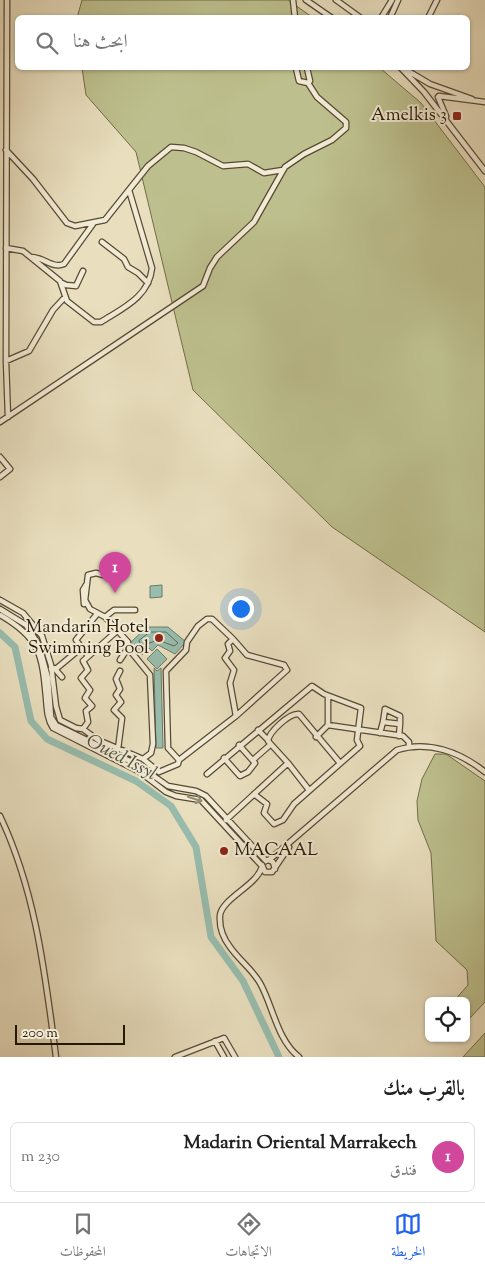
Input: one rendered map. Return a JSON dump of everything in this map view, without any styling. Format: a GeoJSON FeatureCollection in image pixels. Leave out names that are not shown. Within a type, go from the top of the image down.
{"type":"FeatureCollection","features":[{"type":"Feature","properties":{"kind":"street"},"geometry":{"type":"LineString","coordinates":[[7,0],[6,361],[8,417]]}},
{"type":"Feature","properties":{"kind":"street"},"geometry":{"type":"LineString","coordinates":[[292,0],[294,15]]}},
{"type":"Feature","properties":{"kind":"street"},"geometry":{"type":"LineString","coordinates":[[306,0],[328,15]]}},
{"type":"Feature","properties":{"kind":"street"},"geometry":{"type":"LineString","coordinates":[[336,0],[356,15]]}},
{"type":"Feature","properties":{"kind":"street"},"geometry":{"type":"LineString","coordinates":[[382,15],[392,0]]}},
{"type":"Feature","properties":{"kind":"street"},"geometry":{"type":"LineString","coordinates":[[391,15],[398,0]]}},
{"type":"Feature","properties":{"kind":"street"},"geometry":{"type":"LineString","coordinates":[[430,15],[437,0]]}},
{"type":"Feature","properties":{"kind":"street"},"geometry":{"type":"LineString","coordinates":[[0,422],[200,290],[217,257],[254,222],[283,170],[304,154],[332,140],[346,126],[346,122],[317,97],[308,83],[298,81],[296,70]]}},
{"type":"Feature","properties":{"kind":"street"},"geometry":{"type":"LineString","coordinates":[[307,70],[310,81],[308,83]]}},
{"type":"Feature","properties":{"kind":"street"},"geometry":{"type":"LineString","coordinates":[[403,70],[447,120],[485,171]]}},
{"type":"Feature","properties":{"kind":"street"},"geometry":{"type":"LineString","coordinates":[[405,70],[430,84],[472,100]]}},
{"type":"Feature","properties":{"kind":"street"},"geometry":{"type":"LineString","coordinates":[[424,92],[430,84]]}},
{"type":"Feature","properties":{"kind":"street"},"geometry":{"type":"LineString","coordinates":[[439,87],[439,96],[447,120]]}},
{"type":"Feature","properties":{"kind":"street"},"geometry":{"type":"LineString","coordinates":[[428,98],[434,99],[439,96],[485,102]]}},
{"type":"Feature","properties":{"kind":"street"},"geometry":{"type":"LineString","coordinates":[[6,150],[33,179],[64,221],[76,226],[93,224],[107,218],[156,157],[176,146],[196,152],[223,166],[248,164],[264,173],[283,170]]}},
{"type":"Feature","properties":{"kind":"street"},"geometry":{"type":"LineString","coordinates":[[60,280],[67,301],[94,322],[101,322],[145,291],[152,268],[129,190]]}},
{"type":"Feature","properties":{"kind":"street"},"geometry":{"type":"LineString","coordinates":[[30,256],[40,257],[54,266],[64,264],[93,224]]}},
{"type":"Feature","properties":{"kind":"street"},"geometry":{"type":"LineString","coordinates":[[102,242],[124,259],[127,267],[138,273],[148,283]]}},
{"type":"Feature","properties":{"kind":"street"},"geometry":{"type":"LineString","coordinates":[[6,248],[20,249],[66,285],[76,286],[84,272]]}},
{"type":"Feature","properties":{"kind":"street"},"geometry":{"type":"LineString","coordinates":[[6,361],[30,352],[53,310],[65,297]]}},
{"type":"Feature","properties":{"kind":"street"},"geometry":{"type":"LineString","coordinates":[[0,477],[10,469],[1,458]]}},
{"type":"Feature","properties":{"kind":"street"},"geometry":{"type":"LineString","coordinates":[[107,576],[88,575],[86,605],[97,614],[105,617],[128,642],[128,648],[120,660]]}},
{"type":"Feature","properties":{"kind":"street"},"geometry":{"type":"LineString","coordinates":[[0,600],[23,613],[37,627],[46,646],[53,669],[58,718],[76,728],[83,729],[98,740],[143,759],[159,772],[175,766],[179,760],[236,716],[286,670],[284,665],[247,655],[212,619],[207,619],[198,626],[187,642],[186,650],[166,671],[168,748],[179,760]]}},
{"type":"Feature","properties":{"kind":"street"},"geometry":{"type":"LineString","coordinates":[[0,609],[26,625],[37,641],[46,672],[50,711],[55,723],[144,769],[168,786],[201,793],[268,861],[274,863],[275,868]]}},
{"type":"Feature","properties":{"kind":"street"},"geometry":{"type":"LineString","coordinates":[[105,617],[114,610],[135,610]]}},
{"type":"Feature","properties":{"kind":"street"},"geometry":{"type":"LineString","coordinates":[[88,656],[77,643],[77,637],[97,614]]}},
{"type":"Feature","properties":{"kind":"street"},"geometry":{"type":"LineString","coordinates":[[0,615],[25,631],[36,647],[44,678],[48,718],[53,728],[140,772],[166,792],[176,796],[201,800],[267,873]]}},
{"type":"Feature","properties":{"kind":"street"},"geometry":{"type":"LineString","coordinates":[[83,729],[88,722],[86,711],[92,706],[85,698],[90,690],[81,678],[88,670],[83,661],[117,631]]}},
{"type":"Feature","properties":{"kind":"street"},"geometry":{"type":"LineString","coordinates":[[233,639],[228,644],[230,651],[225,659],[234,670],[230,683],[236,716]]}},
{"type":"Feature","properties":{"kind":"street"},"geometry":{"type":"LineString","coordinates":[[53,669],[81,648]]}},
{"type":"Feature","properties":{"kind":"street"},"geometry":{"type":"LineString","coordinates":[[128,648],[150,676],[153,744],[151,753],[143,759]]}},
{"type":"Feature","properties":{"kind":"street"},"geometry":{"type":"LineString","coordinates":[[53,669],[62,676]]}},
{"type":"Feature","properties":{"kind":"street"},"geometry":{"type":"LineString","coordinates":[[118,749],[122,718],[114,710],[121,702],[116,695],[120,689],[116,679],[120,671]]}},
{"type":"Feature","properties":{"kind":"street"},"geometry":{"type":"LineString","coordinates":[[207,774],[239,744],[312,686],[328,696],[361,708],[357,740],[360,746],[309,790],[277,824],[264,813],[267,804],[254,794]]}},
{"type":"Feature","properties":{"kind":"street"},"geometry":{"type":"LineString","coordinates":[[316,736],[328,725],[328,696]]}},
{"type":"Feature","properties":{"kind":"street"},"geometry":{"type":"LineString","coordinates":[[289,706],[340,763]]}},
{"type":"Feature","properties":{"kind":"street"},"geometry":{"type":"LineString","coordinates":[[380,733],[386,709],[400,716],[399,736]]}},
{"type":"Feature","properties":{"kind":"street"},"geometry":{"type":"LineString","coordinates":[[268,740],[269,735],[296,714]]}},
{"type":"Feature","properties":{"kind":"street"},"geometry":{"type":"LineString","coordinates":[[383,722],[400,724]]}},
{"type":"Feature","properties":{"kind":"street"},"geometry":{"type":"LineString","coordinates":[[328,725],[399,736],[406,738],[409,746]]}},
{"type":"Feature","properties":{"kind":"street"},"geometry":{"type":"LineString","coordinates":[[258,730],[309,790]]}},
{"type":"Feature","properties":{"kind":"street"},"geometry":{"type":"LineString","coordinates":[[224,758],[240,776],[255,765],[239,744]]}},
{"type":"Feature","properties":{"kind":"street"},"geometry":{"type":"LineString","coordinates":[[253,760],[270,745]]}},
{"type":"Feature","properties":{"kind":"street"},"geometry":{"type":"LineString","coordinates":[[299,1057],[286,1044],[261,984],[225,941],[221,932],[220,916],[223,908],[259,874],[262,866],[293,842],[388,756],[409,746],[434,747],[468,760],[485,772]]}},
{"type":"Feature","properties":{"kind":"street"},"geometry":{"type":"LineString","coordinates":[[223,823],[288,763]]}},
{"type":"Feature","properties":{"kind":"street"},"geometry":{"type":"LineString","coordinates":[[0,816],[15,850],[36,922],[56,1057]]}},
{"type":"Feature","properties":{"kind":"street"},"geometry":{"type":"LineString","coordinates":[[259,874],[272,872],[293,842]]}},
{"type":"Feature","properties":{"kind":"street"},"geometry":{"type":"LineString","coordinates":[[175,1057],[191,1055],[224,1038],[235,1057]]}},
{"type":"Feature","properties":{"kind":"street"},"geometry":{"type":"LineString","coordinates":[[215,1041],[224,1057]]}},
{"type":"Feature","properties":{"kind":"green space"},"geometry":{"type":"Polygon","coordinates":[[[82,0],[288,0],[309,15],[78,15],[82,0]]]}},
{"type":"Feature","properties":{"kind":"green space"},"geometry":{"type":"Polygon","coordinates":[[[82,70],[382,70],[421,103],[485,187],[485,632],[332,527],[193,390],[136,152],[86,95],[82,70]]]}},
{"type":"Feature","properties":{"kind":"green space"},"geometry":{"type":"Polygon","coordinates":[[[435,754],[446,754],[485,781],[485,1002],[470,1018],[470,997],[458,997],[468,985],[467,970],[436,941],[431,853],[418,820],[417,801],[422,779],[435,754]]]}},
{"type":"Feature","properties":{"kind":"green space"},"geometry":{"type":"Polygon","coordinates":[[[485,1033],[485,1057],[463,1057],[485,1033]]]}},
{"type":"Feature","properties":{"kind":"water"},"geometry":{"type":"Polygon","coordinates":[[[162,585],[162,597],[150,598],[150,586],[162,585]]]}},
{"type":"Feature","properties":{"kind":"water","name":"Mandarin Hotel Swimming Pool"},"geometry":{"type":"Polygon","coordinates":[[[147,627],[168,627],[186,642],[175,654],[158,645],[152,651],[149,648],[142,655],[130,643],[147,627]]]}},
{"type":"Feature","properties":{"kind":"water"},"geometry":{"type":"Polygon","coordinates":[[[157,649],[167,659],[157,669],[147,659],[157,649]]]}},
{"type":"Feature","properties":{"kind":"water"},"geometry":{"type":"Polygon","coordinates":[[[154,668],[157,671],[161,668],[163,748],[156,748],[154,668]]]}},
{"type":"Feature","properties":{"kind":"waterway","name":"Oued Issyl"},"geometry":{"type":"LineString","coordinates":[[0,633],[15,647],[31,721],[47,739],[136,781],[171,806],[196,847],[211,937],[243,981],[279,1057]]}},
{"type":"Feature","properties":{"kind":"place","name":"Amelkis 3"},"geometry":{"type":"Point","coordinates":[457,116]}},
{"type":"Feature","properties":{"kind":"place","name":"Madarin Oriental Marrakech"},"geometry":{"type":"Point","coordinates":[115,593]}},
{"type":"Feature","properties":{"kind":"place","name":"Mandarin Hotel Swimming Pool"},"geometry":{"type":"Point","coordinates":[159,638]}},
{"type":"Feature","properties":{"kind":"place","name":"MACAAL"},"geometry":{"type":"Point","coordinates":[224,851]}}]}
